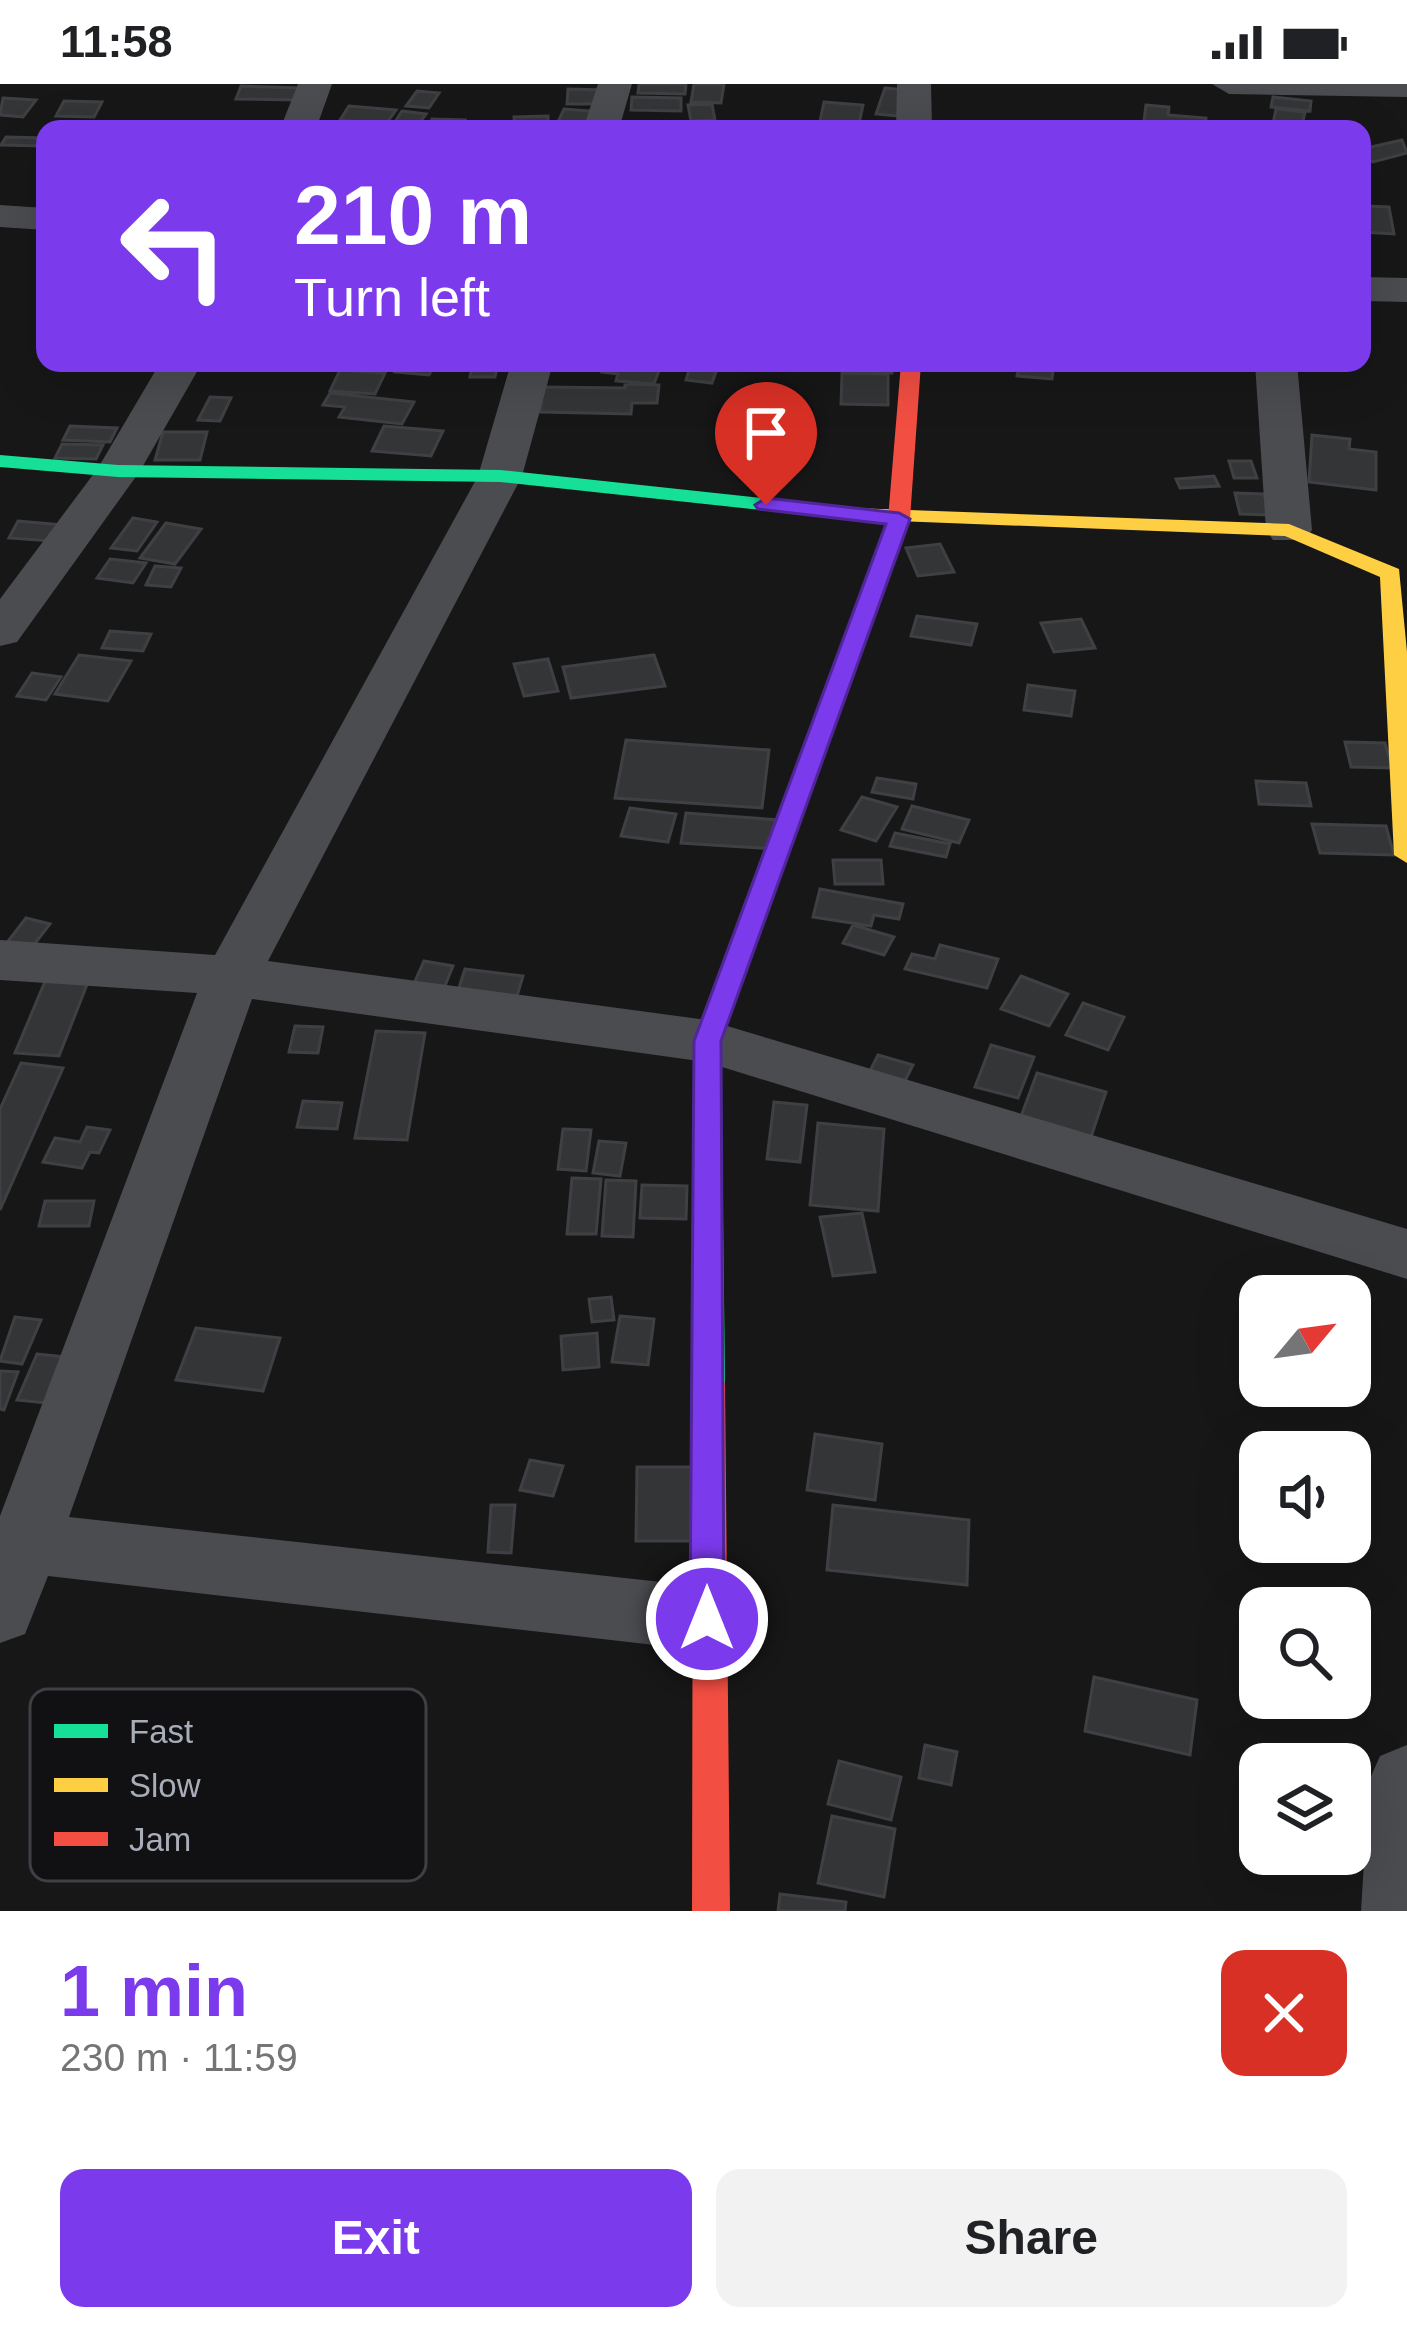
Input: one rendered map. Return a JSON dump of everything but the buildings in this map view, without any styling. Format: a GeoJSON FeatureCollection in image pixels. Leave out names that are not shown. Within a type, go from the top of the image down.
{"type":"FeatureCollection","features":[{"type":"Feature","properties":{"kind":"street"},"geometry":{"type":"LineString","coordinates":[[301,120],[315,84]]}},
{"type":"Feature","properties":{"kind":"street"},"geometry":{"type":"LineString","coordinates":[[604,120],[614,84]]}},
{"type":"Feature","properties":{"kind":"street"},"geometry":{"type":"LineString","coordinates":[[914,84],[914,120]]}},
{"type":"Feature","properties":{"kind":"street"},"geometry":{"type":"LineString","coordinates":[[1240,120],[1232,84],[1407,86]]}},
{"type":"Feature","properties":{"kind":"street"},"geometry":{"type":"LineString","coordinates":[[0,216],[36,218]]}},
{"type":"Feature","properties":{"kind":"street"},"geometry":{"type":"LineString","coordinates":[[1371,289],[1407,290]]}},
{"type":"Feature","properties":{"kind":"street"},"geometry":{"type":"LineString","coordinates":[[0,632],[118,471],[176,372]]}},
{"type":"Feature","properties":{"kind":"street"},"geometry":{"type":"LineString","coordinates":[[0,1611],[232,976],[500,476],[529,372]]}},
{"type":"Feature","properties":{"kind":"street"},"geometry":{"type":"LineString","coordinates":[[712,1911],[707,1041],[899,519],[909,372]]}},
{"type":"Feature","properties":{"kind":"street"},"geometry":{"type":"LineString","coordinates":[[1277,372],[1289,530]]}},
{"type":"Feature","properties":{"kind":"street"},"geometry":{"type":"LineString","coordinates":[[0,461],[118,471],[500,476],[899,519],[1289,530],[1390,574],[1407,855]]}},
{"type":"Feature","properties":{"kind":"street"},"geometry":{"type":"LineString","coordinates":[[0,960],[232,976],[707,1041],[1407,1254]]}},
{"type":"Feature","properties":{"kind":"street"},"geometry":{"type":"LineString","coordinates":[[22,1542],[707,1619]]}},
{"type":"Feature","properties":{"kind":"street"},"geometry":{"type":"LineString","coordinates":[[1401,1911],[1407,1781]]}},
{"type":"Feature","properties":{"kind":"traffic: fast"},"geometry":{"type":"LineString","coordinates":[[0,461],[118,471],[500,476],[854,514]]}},
{"type":"Feature","properties":{"kind":"traffic: fast"},"geometry":{"type":"LineString","coordinates":[[709,1383],[707,1041],[778,847]]}},
{"type":"Feature","properties":{"kind":"traffic: slow"},"geometry":{"type":"LineString","coordinates":[[854,514],[1289,530],[1391,574],[1407,855]]}},
{"type":"Feature","properties":{"kind":"traffic: jam"},"geometry":{"type":"LineString","coordinates":[[778,847],[899,519],[910,372]]}},
{"type":"Feature","properties":{"kind":"traffic: jam"},"geometry":{"type":"LineString","coordinates":[[709,1383],[711,1911]]}},
{"type":"Feature","properties":{"kind":"route"},"geometry":{"type":"LineString","coordinates":[[707,1619],[707,1041],[899,519],[766,505]]}}]}
